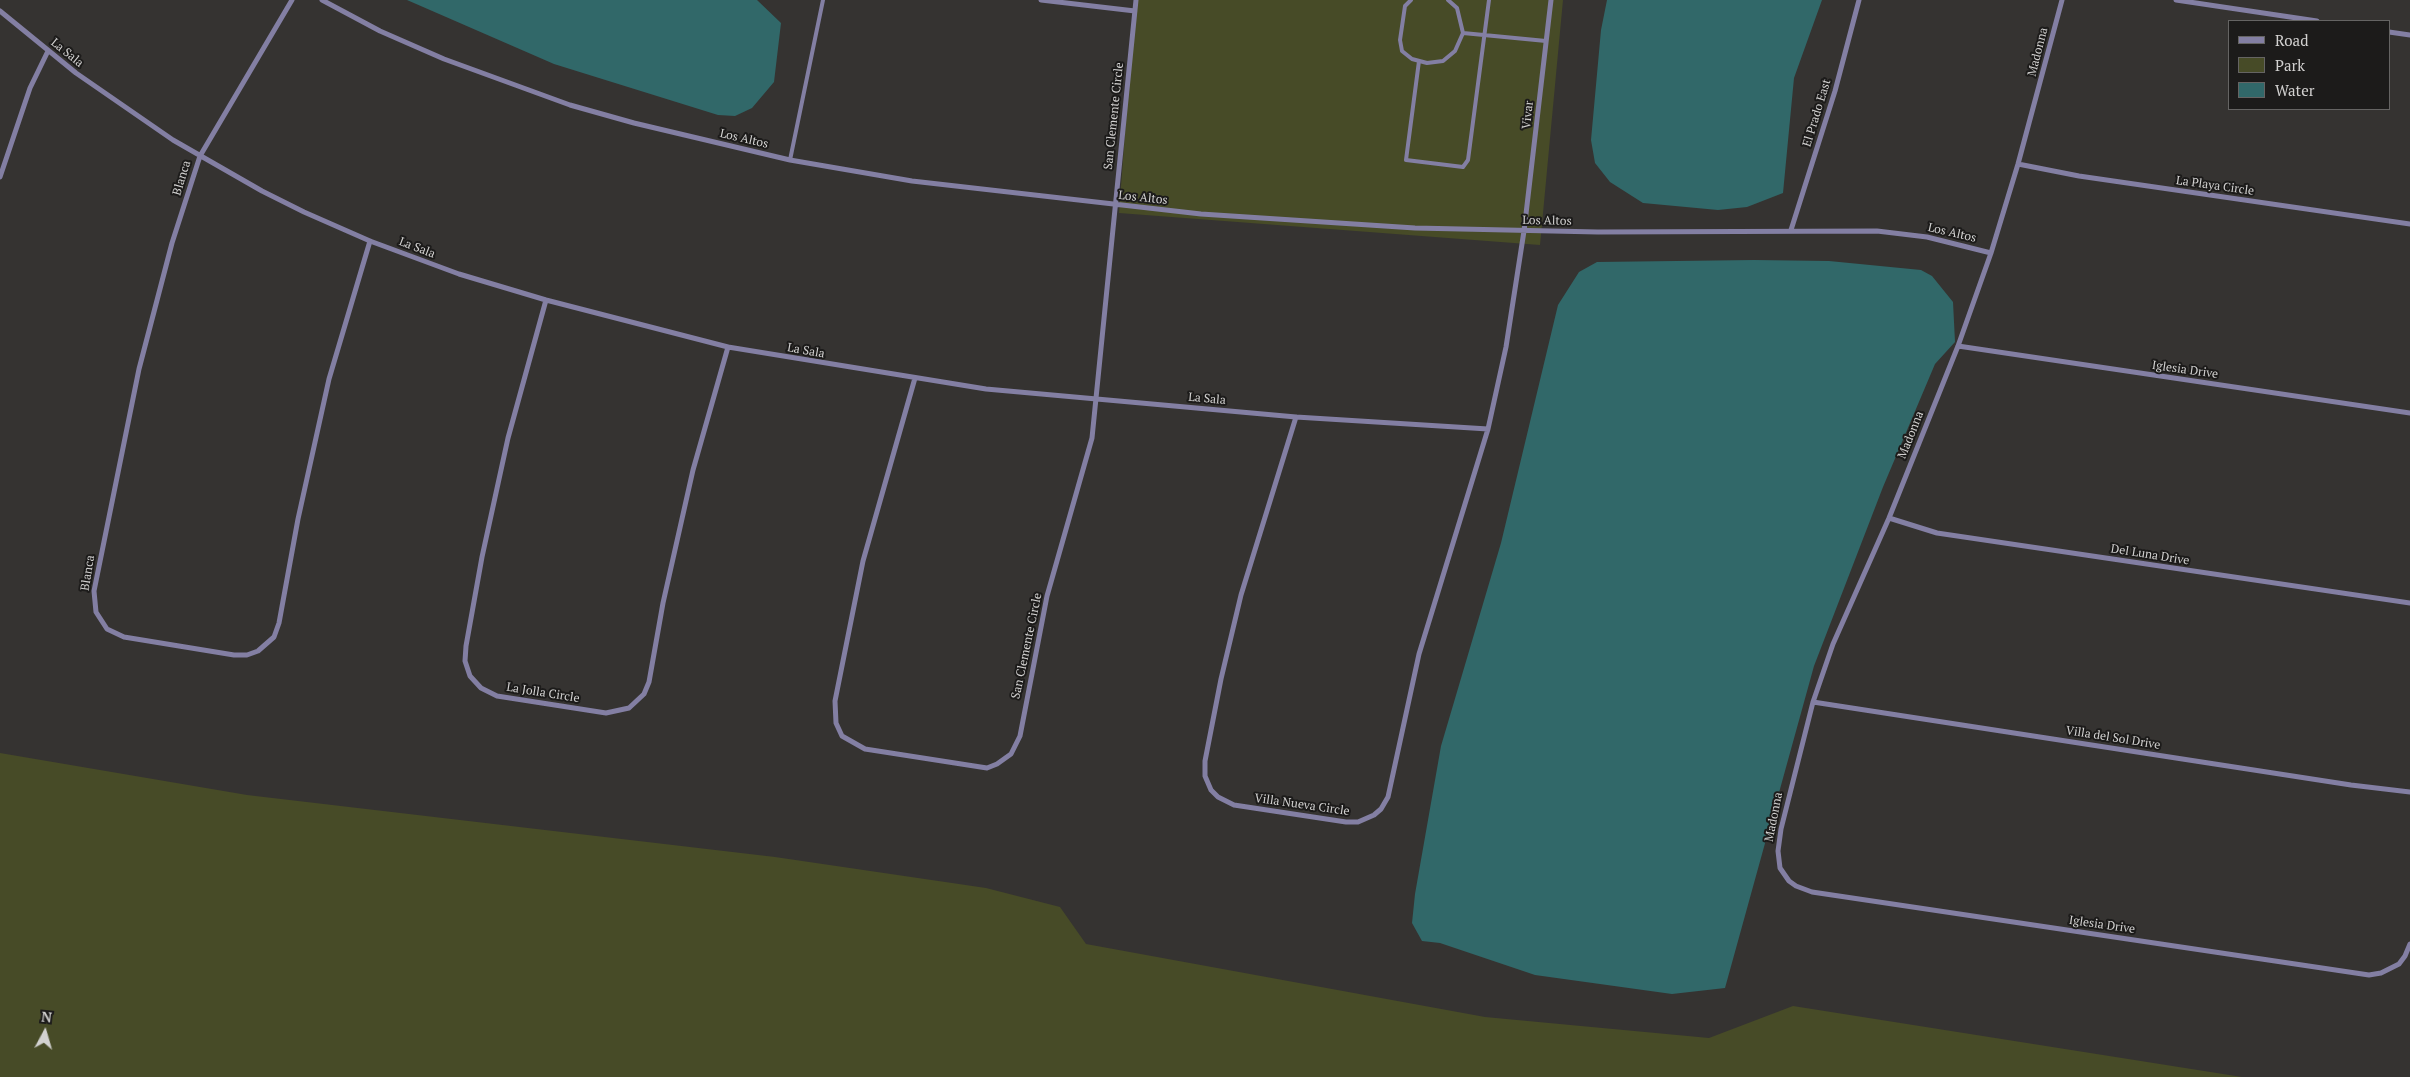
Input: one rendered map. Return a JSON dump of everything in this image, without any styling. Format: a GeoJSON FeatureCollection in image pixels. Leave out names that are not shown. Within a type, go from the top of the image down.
{"type":"FeatureCollection","features":[{"type":"Feature","properties":{"kind":"street","name":"Blanca"},"geometry":{"type":"LineString","coordinates":[[292,0],[200,156],[172,243],[139,369],[94,591],[95,607],[100,621],[116,635],[234,655],[247,655],[258,651],[274,637],[279,623],[298,519],[325,397],[370,241]]}},
{"type":"Feature","properties":{"kind":"street","name":"Los Altos"},"geometry":{"type":"LineString","coordinates":[[322,0],[380,31],[444,59],[510,84],[634,123],[790,160],[912,181],[1115,205],[1320,222],[1524,231],[1850,229],[1902,234],[1950,242],[1991,253]]}},
{"type":"Feature","properties":{"kind":"street"},"geometry":{"type":"LineString","coordinates":[[1041,0],[1135,12]]}},
{"type":"Feature","properties":{"kind":"street","name":"San Clemente Circle"},"geometry":{"type":"LineString","coordinates":[[915,378],[863,561],[834,715],[838,730],[842,736],[856,746],[987,768],[1005,760],[1011,754],[1020,736],[1047,596],[1088,454],[1136,0]]}},
{"type":"Feature","properties":{"kind":"street","name":"Vivar"},"geometry":{"type":"LineString","coordinates":[[1524,231],[1550,0]]}},
{"type":"Feature","properties":{"kind":"street","name":"El Prado East"},"geometry":{"type":"LineString","coordinates":[[1791,230],[1835,91],[1859,0]]}},
{"type":"Feature","properties":{"kind":"street","name":"Madonna"},"geometry":{"type":"LineString","coordinates":[[1783,874],[1778,860],[1781,829],[1813,702],[1833,644],[1889,518],[1958,346],[1991,253],[2018,164],[2062,0]]}},
{"type":"Feature","properties":{"kind":"street"},"geometry":{"type":"LineString","coordinates":[[2176,0],[2310,20]]}},
{"type":"Feature","properties":{"kind":"street","name":"La Sala"},"geometry":{"type":"LineString","coordinates":[[0,11],[76,73],[200,156],[304,212],[370,241],[458,274],[546,300],[728,347],[986,389],[1296,417],[1488,429]]}},
{"type":"Feature","properties":{"kind":"street"},"geometry":{"type":"LineString","coordinates":[[2390,32],[2410,35]]}},
{"type":"Feature","properties":{"kind":"street"},"geometry":{"type":"LineString","coordinates":[[0,177],[30,88],[48,51]]}},
{"type":"Feature","properties":{"kind":"street","name":"La Playa Circle"},"geometry":{"type":"LineString","coordinates":[[2018,164],[2079,176],[2410,224]]}},
{"type":"Feature","properties":{"kind":"street"},"geometry":{"type":"LineString","coordinates":[[1488,429],[1506,347],[1524,231]]}},
{"type":"Feature","properties":{"kind":"street","name":"La Jolla Circle"},"geometry":{"type":"LineString","coordinates":[[546,300],[504,455],[482,556],[466,646],[465,661],[470,676],[481,688],[497,696],[606,713],[628,708],[644,694],[649,682],[691,479],[728,347]]}},
{"type":"Feature","properties":{"kind":"street","name":"Iglesia Drive"},"geometry":{"type":"LineString","coordinates":[[1958,346],[2410,413]]}},
{"type":"Feature","properties":{"kind":"street","name":"Villa Nueva Circle"},"geometry":{"type":"LineString","coordinates":[[1296,417],[1241,595],[1221,679],[1205,761],[1205,776],[1218,797],[1234,805],[1346,822],[1358,822],[1374,815],[1381,809],[1388,797],[1419,654],[1488,429]]}},
{"type":"Feature","properties":{"kind":"street","name":"Del Luna Drive"},"geometry":{"type":"LineString","coordinates":[[1889,518],[1937,533],[2410,603]]}},
{"type":"Feature","properties":{"kind":"street","name":"Villa del Sol Drive"},"geometry":{"type":"LineString","coordinates":[[1813,702],[2351,785],[2410,792]]}},
{"type":"Feature","properties":{"kind":"street","name":"Iglesia Drive"},"geometry":{"type":"LineString","coordinates":[[1783,874],[1796,886],[1812,892],[2369,975],[2381,973],[2399,964],[2410,944]]}},
{"type":"Feature","properties":{"kind":"lane"},"geometry":{"type":"LineString","coordinates":[[790,160],[823,0]]}},
{"type":"Feature","properties":{"kind":"lane"},"geometry":{"type":"LineString","coordinates":[[1411,0],[1405,6],[1400,40],[1402,51],[1412,60],[1427,63],[1443,61],[1455,51],[1463,33],[1457,8],[1448,0]]}},
{"type":"Feature","properties":{"kind":"lane"},"geometry":{"type":"LineString","coordinates":[[1419,61],[1406,160],[1463,167],[1468,160],[1488,0]]}},
{"type":"Feature","properties":{"kind":"lane"},"geometry":{"type":"LineString","coordinates":[[1463,33],[1546,41]]}},
{"type":"Feature","properties":{"kind":"green space"},"geometry":{"type":"Polygon","coordinates":[[[1135,0],[1563,0],[1540,245],[1119,213],[1135,0]]]}},
{"type":"Feature","properties":{"kind":"green space"},"geometry":{"type":"Polygon","coordinates":[[[0,753],[247,795],[775,857],[986,888],[1060,907],[1086,944],[1485,1017],[1709,1038],[1793,1006],[2242,1077],[0,1077],[0,753]]]}},
{"type":"Feature","properties":{"kind":"water"},"geometry":{"type":"Polygon","coordinates":[[[407,0],[757,0],[781,23],[774,82],[752,108],[735,116],[718,115],[554,64],[407,0]]]}},
{"type":"Feature","properties":{"kind":"water"},"geometry":{"type":"Polygon","coordinates":[[[1607,0],[1822,0],[1794,78],[1783,193],[1747,207],[1718,210],[1643,203],[1610,182],[1595,163],[1591,140],[1601,30],[1607,0]]]}},
{"type":"Feature","properties":{"kind":"water"},"geometry":{"type":"Polygon","coordinates":[[[1829,261],[1921,270],[1932,276],[1953,302],[1955,342],[1935,364],[1883,487],[1814,666],[1725,988],[1672,994],[1535,975],[1440,943],[1422,941],[1412,923],[1415,894],[1441,746],[1501,543],[1558,305],[1579,272],[1597,262],[1829,261]]]}}]}
